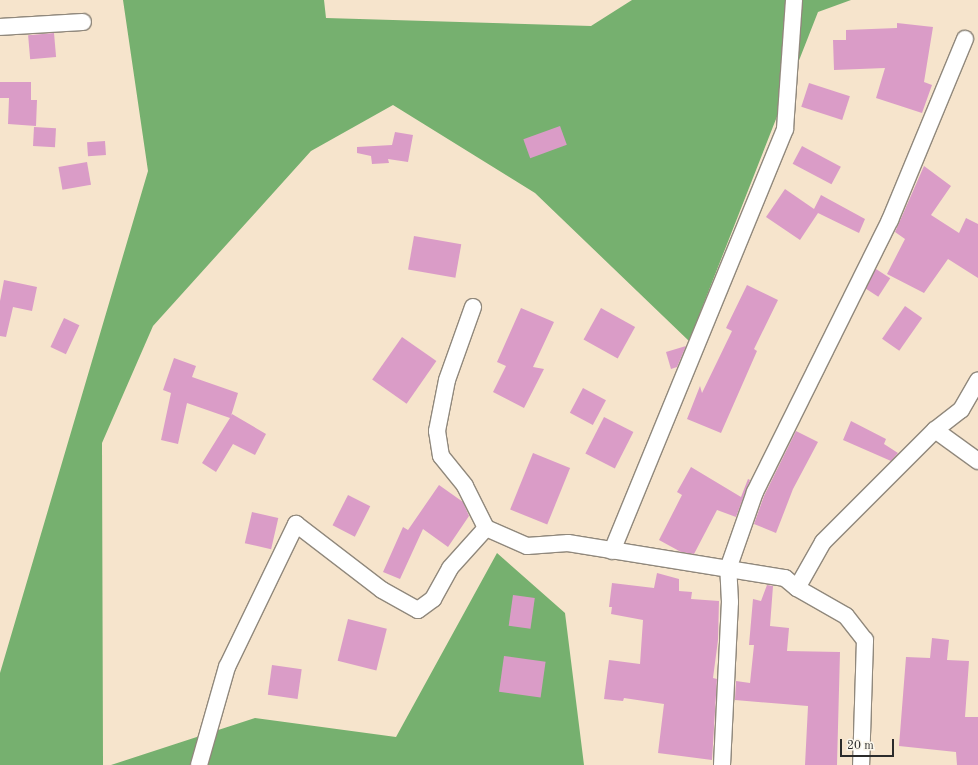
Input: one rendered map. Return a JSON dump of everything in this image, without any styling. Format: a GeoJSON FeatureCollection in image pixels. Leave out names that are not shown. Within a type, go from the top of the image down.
{"type":"FeatureCollection","features":[{"type":"Feature","properties":{"kind":"street"},"geometry":{"type":"LineString","coordinates":[[612,551],[785,129],[794,0]]}},
{"type":"Feature","properties":{"kind":"street"},"geometry":{"type":"LineString","coordinates":[[0,27],[83,22]]}},
{"type":"Feature","properties":{"kind":"street"},"geometry":{"type":"LineString","coordinates":[[722,765],[730,602],[728,568],[755,492],[890,220],[966,39]]}},
{"type":"Feature","properties":{"kind":"street"},"geometry":{"type":"LineString","coordinates":[[473,307],[447,380],[437,431],[441,456],[465,486],[486,528],[527,546],[568,543],[785,578],[797,588],[846,616],[865,640],[861,765]]}},
{"type":"Feature","properties":{"kind":"street"},"geometry":{"type":"LineString","coordinates":[[797,588],[823,542],[935,430],[962,410],[978,380]]}},
{"type":"Feature","properties":{"kind":"street"},"geometry":{"type":"LineString","coordinates":[[935,430],[978,461]]}},
{"type":"Feature","properties":{"kind":"street"},"geometry":{"type":"LineString","coordinates":[[199,765],[227,667],[296,524],[382,590],[418,610],[433,599],[450,568],[486,528]]}},
{"type":"Feature","properties":{"kind":"green space"},"geometry":{"type":"Polygon","coordinates":[[[123,0],[324,0],[326,18],[591,26],[632,0],[851,0],[818,12],[689,341],[535,193],[393,105],[311,151],[153,326],[102,443],[103,765],[0,765],[0,673],[148,171],[123,0]]]}},
{"type":"Feature","properties":{"kind":"green space"},"geometry":{"type":"Polygon","coordinates":[[[497,553],[565,613],[584,765],[111,765],[255,718],[396,737],[497,553]]]}},
{"type":"Feature","properties":{"kind":"building"},"geometry":{"type":"Polygon","coordinates":[[[897,23],[933,27],[924,82],[932,85],[922,113],[876,98],[885,68],[834,70],[833,40],[846,40],[846,30],[897,28],[897,23]]]}},
{"type":"Feature","properties":{"kind":"building"},"geometry":{"type":"Polygon","coordinates":[[[54,33],[56,57],[30,59],[28,35],[54,33]]]}},
{"type":"Feature","properties":{"kind":"building"},"geometry":{"type":"Polygon","coordinates":[[[0,82],[31,82],[31,100],[37,100],[36,126],[8,124],[9,98],[0,98],[0,82]]]}},
{"type":"Feature","properties":{"kind":"building"},"geometry":{"type":"Polygon","coordinates":[[[809,83],[850,96],[842,120],[801,107],[809,83]]]}},
{"type":"Feature","properties":{"kind":"building"},"geometry":{"type":"Polygon","coordinates":[[[560,126],[567,145],[530,158],[523,139],[560,126]]]}},
{"type":"Feature","properties":{"kind":"building"},"geometry":{"type":"Polygon","coordinates":[[[34,127],[56,128],[55,147],[33,146],[34,127]]]}},
{"type":"Feature","properties":{"kind":"building"},"geometry":{"type":"Polygon","coordinates":[[[395,132],[413,135],[408,162],[388,159],[389,163],[372,164],[371,156],[357,153],[357,147],[392,145],[395,132]]]}},
{"type":"Feature","properties":{"kind":"building"},"geometry":{"type":"Polygon","coordinates":[[[105,141],[106,155],[88,156],[87,142],[105,141]]]}},
{"type":"Feature","properties":{"kind":"building"},"geometry":{"type":"Polygon","coordinates":[[[802,146],[841,167],[831,184],[793,164],[802,146]]]}},
{"type":"Feature","properties":{"kind":"building"},"geometry":{"type":"Polygon","coordinates":[[[87,162],[91,185],[62,190],[58,167],[87,162]]]}},
{"type":"Feature","properties":{"kind":"building"},"geometry":{"type":"Polygon","coordinates":[[[924,166],[951,186],[931,215],[959,233],[966,218],[978,224],[978,278],[948,259],[924,293],[887,274],[905,239],[895,232],[924,166]]]}},
{"type":"Feature","properties":{"kind":"building"},"geometry":{"type":"Polygon","coordinates":[[[785,189],[814,209],[821,195],[865,219],[859,233],[818,213],[800,240],[766,217],[785,189]]]}},
{"type":"Feature","properties":{"kind":"building"},"geometry":{"type":"Polygon","coordinates":[[[414,236],[461,244],[455,278],[408,269],[414,236]]]}},
{"type":"Feature","properties":{"kind":"building"},"geometry":{"type":"Polygon","coordinates":[[[876,269],[890,278],[878,297],[864,287],[876,269]]]}},
{"type":"Feature","properties":{"kind":"building"},"geometry":{"type":"Polygon","coordinates":[[[4,280],[37,287],[32,311],[13,307],[6,337],[0,336],[0,301],[4,280]]]}},
{"type":"Feature","properties":{"kind":"building"},"geometry":{"type":"Polygon","coordinates":[[[747,285],[778,300],[754,349],[757,351],[721,433],[687,419],[700,386],[702,393],[732,331],[726,328],[747,285]]]}},
{"type":"Feature","properties":{"kind":"building"},"geometry":{"type":"Polygon","coordinates":[[[905,306],[922,318],[899,351],[882,339],[905,306]]]}},
{"type":"Feature","properties":{"kind":"building"},"geometry":{"type":"Polygon","coordinates":[[[521,308],[554,322],[533,367],[544,369],[524,408],[493,392],[506,366],[497,362],[521,308]]]}},
{"type":"Feature","properties":{"kind":"building"},"geometry":{"type":"Polygon","coordinates":[[[601,308],[635,327],[618,358],[584,339],[601,308]]]}},
{"type":"Feature","properties":{"kind":"building"},"geometry":{"type":"Polygon","coordinates":[[[64,318],[79,325],[66,354],[50,347],[64,318]]]}},
{"type":"Feature","properties":{"kind":"building"},"geometry":{"type":"Polygon","coordinates":[[[402,337],[436,361],[407,404],[372,380],[402,337]]]}},
{"type":"Feature","properties":{"kind":"building"},"geometry":{"type":"Polygon","coordinates":[[[686,346],[677,367],[671,369],[666,352],[686,346]]]}},
{"type":"Feature","properties":{"kind":"building"},"geometry":{"type":"Polygon","coordinates":[[[174,358],[196,366],[192,377],[238,393],[231,416],[232,414],[266,434],[255,455],[233,444],[216,472],[202,463],[230,418],[187,403],[178,444],[161,440],[171,393],[163,390],[174,358]]]}},
{"type":"Feature","properties":{"kind":"building"},"geometry":{"type":"Polygon","coordinates":[[[583,388],[606,400],[593,425],[570,413],[583,388]]]}},
{"type":"Feature","properties":{"kind":"building"},"geometry":{"type":"Polygon","coordinates":[[[604,417],[633,432],[615,469],[585,454],[604,417]]]}},
{"type":"Feature","properties":{"kind":"building"},"geometry":{"type":"Polygon","coordinates":[[[851,421],[886,439],[884,444],[898,453],[891,461],[843,440],[851,421]]]}},
{"type":"Feature","properties":{"kind":"building"},"geometry":{"type":"Polygon","coordinates":[[[796,431],[818,442],[793,489],[776,533],[754,524],[764,496],[796,431]]]}},
{"type":"Feature","properties":{"kind":"building"},"geometry":{"type":"Polygon","coordinates":[[[533,453],[570,468],[547,525],[510,510],[533,453]]]}},
{"type":"Feature","properties":{"kind":"building"},"geometry":{"type":"Polygon","coordinates":[[[691,467],[741,497],[748,479],[750,480],[736,517],[717,510],[694,554],[681,552],[659,540],[682,495],[677,492],[691,467]]]}},
{"type":"Feature","properties":{"kind":"building"},"geometry":{"type":"Polygon","coordinates":[[[439,485],[463,502],[469,516],[448,547],[423,529],[400,579],[383,572],[403,527],[408,530],[439,485]]]}},
{"type":"Feature","properties":{"kind":"building"},"geometry":{"type":"Polygon","coordinates":[[[348,495],[370,506],[355,537],[333,525],[348,495]]]}},
{"type":"Feature","properties":{"kind":"building"},"geometry":{"type":"Polygon","coordinates":[[[252,512],[278,518],[271,549],[245,543],[252,512]]]}},
{"type":"Feature","properties":{"kind":"building"},"geometry":{"type":"Polygon","coordinates":[[[657,573],[679,579],[679,591],[692,592],[691,599],[719,601],[718,640],[713,678],[717,679],[712,760],[658,753],[664,704],[624,698],[623,701],[604,699],[609,660],[640,664],[643,620],[611,614],[612,607],[609,607],[612,583],[654,588],[657,573]]]}},
{"type":"Feature","properties":{"kind":"building"},"geometry":{"type":"Polygon","coordinates":[[[767,585],[773,586],[770,626],[789,628],[787,651],[840,652],[837,765],[805,765],[808,706],[735,700],[736,681],[750,683],[754,645],[749,645],[753,599],[761,601],[767,585]]]}},
{"type":"Feature","properties":{"kind":"building"},"geometry":{"type":"Polygon","coordinates":[[[513,595],[535,598],[530,629],[509,626],[513,595]]]}},
{"type":"Feature","properties":{"kind":"building"},"geometry":{"type":"Polygon","coordinates":[[[348,619],[387,629],[376,670],[338,661],[348,619]]]}},
{"type":"Feature","properties":{"kind":"building"},"geometry":{"type":"Polygon","coordinates":[[[932,638],[949,640],[947,660],[969,661],[965,717],[978,717],[978,765],[957,765],[956,752],[899,746],[906,657],[930,658],[932,638]]]}},
{"type":"Feature","properties":{"kind":"building"},"geometry":{"type":"Polygon","coordinates":[[[504,656],[546,662],[541,697],[499,692],[504,656]]]}},
{"type":"Feature","properties":{"kind":"building"},"geometry":{"type":"Polygon","coordinates":[[[272,665],[302,669],[298,699],[268,695],[272,665]]]}}]}
